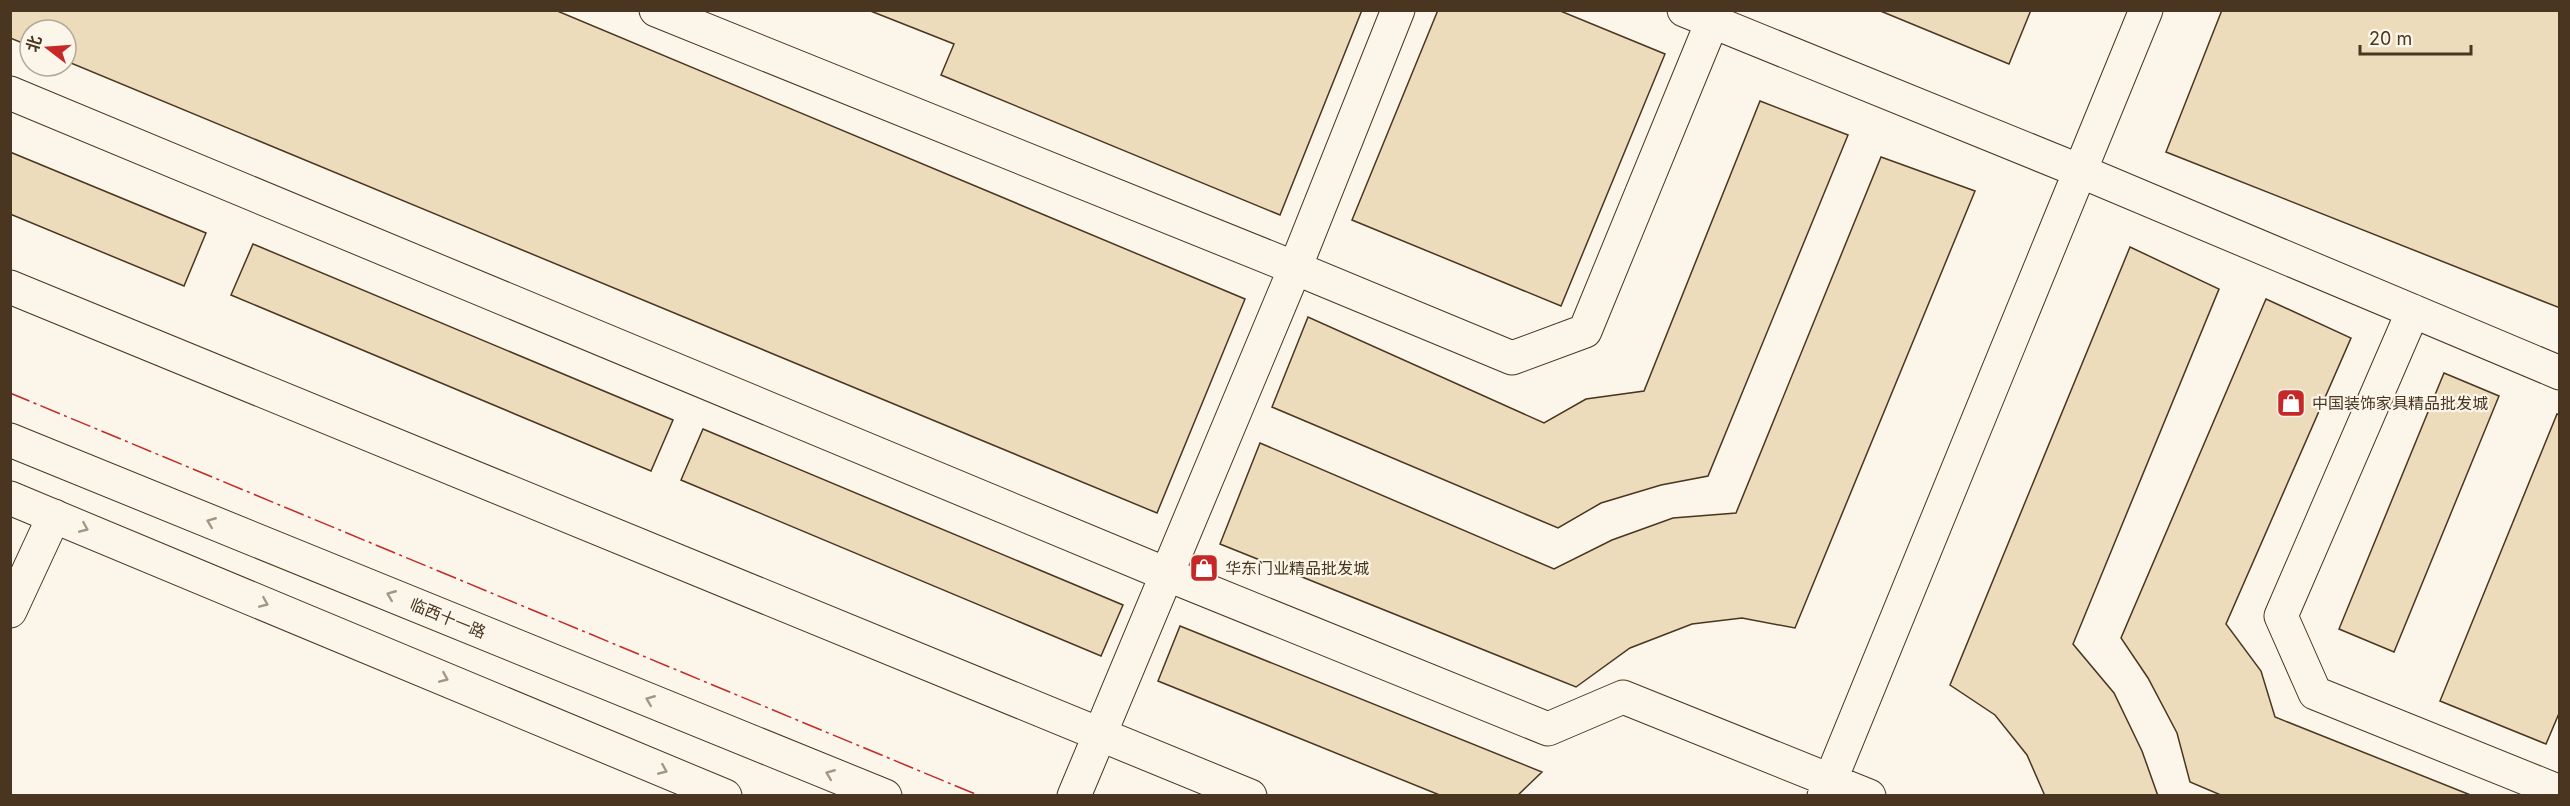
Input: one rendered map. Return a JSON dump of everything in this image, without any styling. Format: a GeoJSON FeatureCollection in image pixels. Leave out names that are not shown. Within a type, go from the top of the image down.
{"type":"FeatureCollection","features":[{"type":"Feature","properties":{"kind":"main road"},"geometry":{"type":"LineString","coordinates":[[656,10],[1512,358],[1585,331],[1698,16],[2080,171],[2559,374]]}},
{"type":"Feature","properties":{"kind":"main road"},"geometry":{"type":"LineString","coordinates":[[1074,795],[1295,268],[1398,10]]}},
{"type":"Feature","properties":{"kind":"main road"},"geometry":{"type":"LineString","coordinates":[[1828,787],[2146,10]]}},
{"type":"Feature","properties":{"kind":"main road"},"geometry":{"type":"LineString","coordinates":[[10,93],[1166,574],[1548,729],[1623,697],[1828,787],[1869,795]]}},
{"type":"Feature","properties":{"kind":"main road"},"geometry":{"type":"LineString","coordinates":[[10,287],[1250,795]]}},
{"type":"Feature","properties":{"kind":"main road"},"geometry":{"type":"LineString","coordinates":[[2413,311],[2281,616],[2315,693],[2555,787]]}},
{"type":"Feature","properties":{"kind":"main road","name":"临西十一路"},"geometry":{"type":"LineString","coordinates":[[10,440],[885,795]]}},
{"type":"Feature","properties":{"kind":"main road"},"geometry":{"type":"LineString","coordinates":[[10,498],[725,795]]}},
{"type":"Feature","properties":{"kind":"main road"},"geometry":{"type":"LineString","coordinates":[[10,610],[54,516]]}},
{"type":"Feature","properties":{"kind":"building"},"geometry":{"type":"Polygon","coordinates":[[[10,10],[555,10],[1245,299],[1157,513],[78,66],[78,18],[18,18],[18,41],[10,38],[10,10]]]}},
{"type":"Feature","properties":{"kind":"building"},"geometry":{"type":"Polygon","coordinates":[[[868,10],[1362,10],[1280,215],[941,75],[954,44],[868,10]]]}},
{"type":"Feature","properties":{"kind":"building"},"geometry":{"type":"Polygon","coordinates":[[[1438,10],[1558,10],[1665,54],[1561,306],[1352,220],[1438,10]]]}},
{"type":"Feature","properties":{"kind":"building"},"geometry":{"type":"Polygon","coordinates":[[[1878,10],[2031,10],[2009,64],[1878,10]]]}},
{"type":"Feature","properties":{"kind":"building"},"geometry":{"type":"Polygon","coordinates":[[[2222,10],[2560,10],[2560,308],[2166,152],[2222,10]]]}},
{"type":"Feature","properties":{"kind":"building"},"geometry":{"type":"Polygon","coordinates":[[[1760,101],[1848,135],[1708,476],[1661,485],[1601,503],[1558,528],[1272,407],[1308,317],[1544,423],[1586,399],[1644,391],[1760,101]]]}},
{"type":"Feature","properties":{"kind":"building"},"geometry":{"type":"Polygon","coordinates":[[[10,152],[206,233],[184,286],[10,214],[10,152]]]}},
{"type":"Feature","properties":{"kind":"building"},"geometry":{"type":"Polygon","coordinates":[[[1881,157],[1975,191],[1795,628],[1742,618],[1692,624],[1630,648],[1576,687],[1220,544],[1260,443],[1554,569],[1612,540],[1673,518],[1736,513],[1881,157]]]}},
{"type":"Feature","properties":{"kind":"building"},"geometry":{"type":"Polygon","coordinates":[[[253,244],[673,420],[651,471],[231,295],[253,244]]]}},
{"type":"Feature","properties":{"kind":"building"},"geometry":{"type":"Polygon","coordinates":[[[2130,247],[2219,289],[2073,644],[2114,693],[2142,751],[2158,796],[2045,796],[2027,755],[1995,715],[1950,685],[2130,247]]]}},
{"type":"Feature","properties":{"kind":"building"},"geometry":{"type":"Polygon","coordinates":[[[2266,299],[2351,338],[2226,624],[2261,671],[2275,717],[2473,796],[2223,796],[2190,782],[2177,733],[2148,678],[2121,638],[2266,299]]]}},
{"type":"Feature","properties":{"kind":"building"},"geometry":{"type":"Polygon","coordinates":[[[2444,373],[2499,396],[2394,652],[2339,629],[2444,373]]]}},
{"type":"Feature","properties":{"kind":"building"},"geometry":{"type":"Polygon","coordinates":[[[2557,414],[2560,415],[2560,711],[2546,744],[2440,701],[2557,414]]]}},
{"type":"Feature","properties":{"kind":"building"},"geometry":{"type":"Polygon","coordinates":[[[703,429],[1123,605],[1101,656],[681,480],[703,429]]]}},
{"type":"Feature","properties":{"kind":"building"},"geometry":{"type":"Polygon","coordinates":[[[1180,626],[1542,772],[1517,796],[1442,796],[1158,681],[1180,626]]]}},
{"type":"Feature","properties":{"kind":"power"},"geometry":{"type":"LineString","coordinates":[[10,393],[980,796]]}},
{"type":"Feature","properties":{"kind":"place","name":"中国装饰家具精品批发城"},"geometry":{"type":"Point","coordinates":[2291,403]}},
{"type":"Feature","properties":{"kind":"place","name":"华东门业精品批发城"},"geometry":{"type":"Point","coordinates":[1204,568]}}]}
